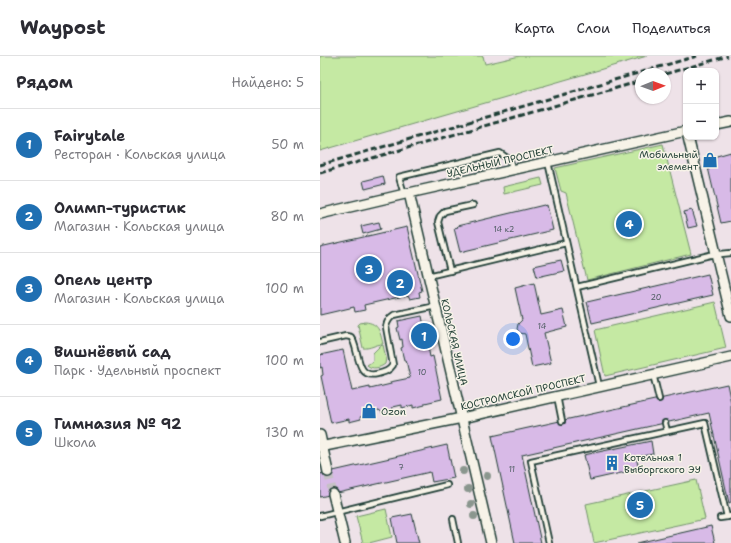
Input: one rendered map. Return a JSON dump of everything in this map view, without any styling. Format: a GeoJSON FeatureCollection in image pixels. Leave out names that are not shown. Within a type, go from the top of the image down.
{"type":"FeatureCollection","features":[{"type":"Feature","properties":{"kind":"street"},"geometry":{"type":"LineString","coordinates":[[719,124],[731,122]]}},
{"type":"Feature","properties":{"kind":"street","name":"УДЕЛЬНЫЙ ПРОСПЕКТ"},"geometry":{"type":"LineString","coordinates":[[320,214],[406,193],[683,132]]}},
{"type":"Feature","properties":{"kind":"street"},"geometry":{"type":"LineString","coordinates":[[689,140],[731,316]]}},
{"type":"Feature","properties":{"kind":"street","name":"КОЛЬСКАЯ УЛИЦА"},"geometry":{"type":"LineString","coordinates":[[406,193],[436,306],[491,543]]}},
{"type":"Feature","properties":{"kind":"street","name":"КОСТРОМСКОЙ ПРОСПЕКТ"},"geometry":{"type":"LineString","coordinates":[[321,446],[462,418],[731,357]]}},
{"type":"Feature","properties":{"kind":"street"},"geometry":{"type":"LineString","coordinates":[[320,435],[321,446],[328,472]]}},
{"type":"Feature","properties":{"kind":"street"},"geometry":{"type":"LineString","coordinates":[[333,494],[345,543]]}},
{"type":"Feature","properties":{"kind":"lane"},"geometry":{"type":"LineString","coordinates":[[406,193],[399,177],[500,153],[510,160],[512,170]]}},
{"type":"Feature","properties":{"kind":"lane"},"geometry":{"type":"LineString","coordinates":[[548,162],[599,386]]}},
{"type":"Feature","properties":{"kind":"lane"},"geometry":{"type":"LineString","coordinates":[[450,271],[438,222],[440,216],[445,211],[473,204]]}},
{"type":"Feature","properties":{"kind":"lane"},"geometry":{"type":"LineString","coordinates":[[428,276],[566,243]]}},
{"type":"Feature","properties":{"kind":"lane"},"geometry":{"type":"LineString","coordinates":[[576,287],[731,253]]}},
{"type":"Feature","properties":{"kind":"lane"},"geometry":{"type":"LineString","coordinates":[[320,342],[346,336],[351,337],[355,342],[360,367],[363,371],[372,375],[386,372],[393,364],[386,327],[390,317],[436,306]]}},
{"type":"Feature","properties":{"kind":"lane"},"geometry":{"type":"LineString","coordinates":[[653,374],[659,399]]}},
{"type":"Feature","properties":{"kind":"lane"},"geometry":{"type":"LineString","coordinates":[[557,396],[562,421]]}},
{"type":"Feature","properties":{"kind":"lane"},"geometry":{"type":"LineString","coordinates":[[665,423],[667,431]]}},
{"type":"Feature","properties":{"kind":"lane"},"geometry":{"type":"LineString","coordinates":[[549,543],[531,461],[706,423],[729,517],[720,518]]}},
{"type":"Feature","properties":{"kind":"lane"},"geometry":{"type":"LineString","coordinates":[[320,516],[447,485]]}},
{"type":"Feature","properties":{"kind":"lane"},"geometry":{"type":"LineString","coordinates":[[453,520],[458,543]]}},
{"type":"Feature","properties":{"kind":"green space"},"geometry":{"type":"Polygon","coordinates":[[[320,56],[483,56],[485,64],[520,56],[647,56],[320,151],[320,56]]]}},
{"type":"Feature","properties":{"kind":"green space"},"geometry":{"type":"Polygon","coordinates":[[[663,144],[691,254],[587,280],[566,193],[561,191],[555,168],[663,144]]]}},
{"type":"Feature","properties":{"kind":"green space"},"geometry":{"type":"Polygon","coordinates":[[[541,178],[543,185],[504,194],[503,187],[541,178]]]}},
{"type":"Feature","properties":{"kind":"green space"},"geometry":{"type":"Polygon","coordinates":[[[715,302],[726,348],[605,376],[595,330],[715,302]]]}},
{"type":"Feature","properties":{"kind":"green space"},"geometry":{"type":"Polygon","coordinates":[[[365,322],[376,326],[380,332],[383,344],[363,348],[358,325],[365,322]]]}},
{"type":"Feature","properties":{"kind":"green space"},"geometry":{"type":"Polygon","coordinates":[[[383,345],[386,358],[385,364],[376,368],[369,367],[367,365],[373,361],[373,353],[383,345]]]}},
{"type":"Feature","properties":{"kind":"green space"},"geometry":{"type":"Polygon","coordinates":[[[696,480],[705,519],[594,543],[586,504],[696,480]]]}},
{"type":"Feature","properties":{"kind":"green space"},"geometry":{"type":"Polygon","coordinates":[[[386,509],[392,537],[369,543],[363,543],[356,516],[386,509]]]}},
{"type":"Feature","properties":{"kind":"building"},"geometry":{"type":"Polygon","coordinates":[[[731,152],[731,221],[721,223],[706,159],[731,152]]]}},
{"type":"Feature","properties":{"kind":"building"},"geometry":{"type":"Polygon","coordinates":[[[383,176],[385,184],[365,189],[363,181],[383,176]]]}},
{"type":"Feature","properties":{"kind":"building"},"geometry":{"type":"Polygon","coordinates":[[[547,205],[553,230],[460,252],[454,228],[458,227],[457,226],[547,205]]]}},
{"type":"Feature","properties":{"kind":"building"},"geometry":{"type":"Polygon","coordinates":[[[692,210],[697,226],[688,228],[684,212],[692,210]]]}},
{"type":"Feature","properties":{"kind":"building"},"geometry":{"type":"Polygon","coordinates":[[[379,222],[381,229],[363,234],[361,226],[379,222]]]}},
{"type":"Feature","properties":{"kind":"building"},"geometry":{"type":"Polygon","coordinates":[[[407,227],[422,291],[419,292],[420,297],[410,299],[408,295],[364,305],[365,310],[355,312],[354,307],[320,315],[320,247],[407,227]]]}},
{"type":"Feature","properties":{"kind":"building"},"geometry":{"type":"Polygon","coordinates":[[[561,260],[564,271],[537,277],[534,266],[561,260]]]}},
{"type":"Feature","properties":{"kind":"building"},"geometry":{"type":"Polygon","coordinates":[[[708,274],[713,295],[592,323],[587,302],[708,274]]]}},
{"type":"Feature","properties":{"kind":"building"},"geometry":{"type":"Polygon","coordinates":[[[534,283],[541,315],[563,310],[567,327],[544,333],[551,363],[532,367],[525,334],[520,333],[517,329],[518,324],[522,320],[515,288],[534,283]]]}},
{"type":"Feature","properties":{"kind":"building"},"geometry":{"type":"Polygon","coordinates":[[[422,316],[430,357],[433,356],[442,399],[425,403],[425,405],[413,408],[413,405],[402,408],[402,405],[393,407],[392,410],[384,414],[379,410],[370,412],[371,414],[360,417],[361,419],[349,422],[349,419],[331,423],[321,376],[323,375],[322,367],[320,368],[320,355],[343,350],[352,391],[370,387],[370,389],[391,384],[390,382],[410,378],[406,360],[404,360],[401,348],[403,347],[402,339],[400,340],[397,328],[399,327],[398,321],[422,316]]]}},
{"type":"Feature","properties":{"kind":"building"},"geometry":{"type":"Polygon","coordinates":[[[727,384],[731,403],[731,502],[729,503],[709,413],[522,455],[541,543],[515,543],[492,436],[727,384]]]}},
{"type":"Feature","properties":{"kind":"building","name":"Котельная 1 Выборгского ЭУ"},"geometry":{"type":"Polygon","coordinates":[[[651,441],[653,454],[636,457],[639,469],[590,480],[584,455],[651,441]]]}},
{"type":"Feature","properties":{"kind":"building"},"geometry":{"type":"Polygon","coordinates":[[[447,445],[454,478],[432,482],[430,472],[320,497],[320,474],[447,445]]]}},
{"type":"Feature","properties":{"kind":"building"},"geometry":{"type":"Polygon","coordinates":[[[412,514],[419,543],[397,543],[392,518],[412,514]]]}},
{"type":"Feature","properties":{"kind":"building"},"geometry":{"type":"Polygon","coordinates":[[[711,526],[715,543],[637,543],[711,526]]]}},
{"type":"Feature","properties":{"kind":"tunnel"},"geometry":{"type":"LineString","coordinates":[[328,472],[333,494]]}},
{"type":"Feature","properties":{"kind":"railway"},"geometry":{"type":"LineString","coordinates":[[320,165],[697,56]]}},
{"type":"Feature","properties":{"kind":"railway"},"geometry":{"type":"LineString","coordinates":[[671,72],[728,56]]}},
{"type":"Feature","properties":{"kind":"railway"},"geometry":{"type":"LineString","coordinates":[[320,173],[635,83]]}},
{"type":"Feature","properties":{"kind":"place","name":"Мобильный элемент"},"geometry":{"type":"Point","coordinates":[710,160]}},
{"type":"Feature","properties":{"kind":"place","name":"Вишнёвый сад"},"geometry":{"type":"Point","coordinates":[629,224]}},
{"type":"Feature","properties":{"kind":"place","name":"Опель центр"},"geometry":{"type":"Point","coordinates":[369,269]}},
{"type":"Feature","properties":{"kind":"place","name":"Олимп-туристик"},"geometry":{"type":"Point","coordinates":[400,283]}},
{"type":"Feature","properties":{"kind":"place","name":"Fairytale"},"geometry":{"type":"Point","coordinates":[424,336]}},
{"type":"Feature","properties":{"kind":"place","name":"Ozon"},"geometry":{"type":"Point","coordinates":[369,411]}},
{"type":"Feature","properties":{"kind":"place","name":"Котельная 1 Выборгского ЭУ"},"geometry":{"type":"Point","coordinates":[612,463]}},
{"type":"Feature","properties":{"kind":"place","name":"Гимназия № 92"},"geometry":{"type":"Point","coordinates":[640,505]}}]}
